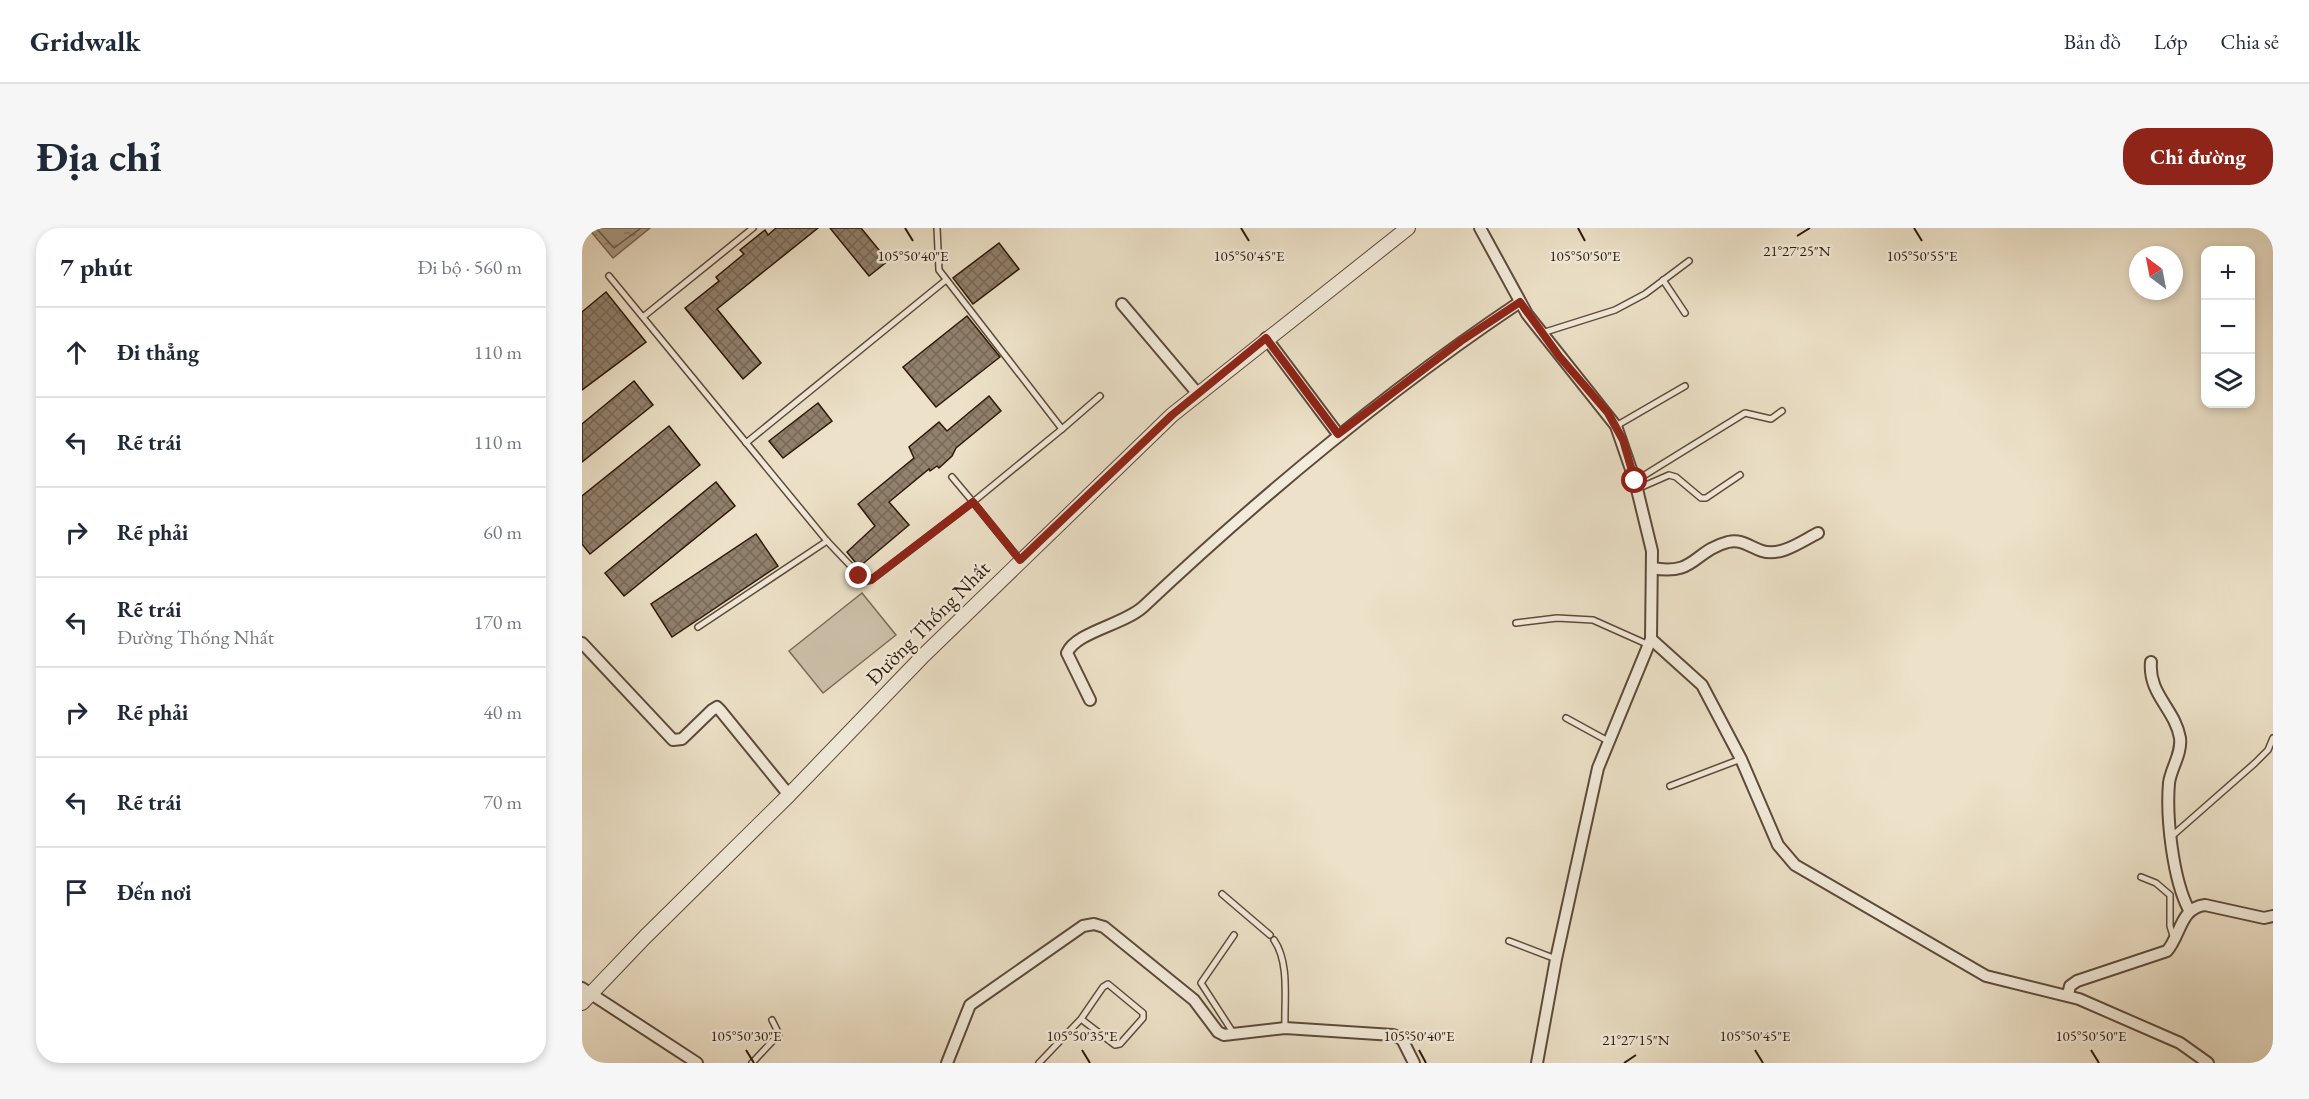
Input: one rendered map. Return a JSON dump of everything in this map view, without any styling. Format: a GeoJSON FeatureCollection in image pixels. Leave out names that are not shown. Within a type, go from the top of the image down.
{"type":"FeatureCollection","features":[{"type":"Feature","properties":{"kind":"street","name":"Đường Thống Nhất"},"geometry":{"type":"LineString","coordinates":[[585,995],[789,795],[1020,560],[1172,415],[1266,338],[1408,228]]}},
{"type":"Feature","properties":{"kind":"street"},"geometry":{"type":"LineString","coordinates":[[1480,228],[1520,302],[1616,426],[1651,538],[1650,642],[1598,768],[1556,959],[1537,1063]]}},
{"type":"Feature","properties":{"kind":"street"},"geometry":{"type":"LineString","coordinates":[[1090,700],[1067,653],[1070,646],[1083,637],[1106,629],[1137,613],[1235,521],[1338,434],[1461,341],[1520,302]]}},
{"type":"Feature","properties":{"kind":"street"},"geometry":{"type":"LineString","coordinates":[[1122,304],[1198,394]]}},
{"type":"Feature","properties":{"kind":"street"},"geometry":{"type":"LineString","coordinates":[[1266,338],[1338,434]]}},
{"type":"Feature","properties":{"kind":"street"},"geometry":{"type":"LineString","coordinates":[[1652,568],[1671,572],[1680,569],[1713,547],[1738,540],[1763,552],[1786,550],[1818,533]]}},
{"type":"Feature","properties":{"kind":"street"},"geometry":{"type":"LineString","coordinates":[[1650,642],[1702,685],[1741,759],[1778,845],[1795,865],[1980,973],[2002,982],[2068,995],[2166,1036],[2208,1063]]}},
{"type":"Feature","properties":{"kind":"street"},"geometry":{"type":"LineString","coordinates":[[582,644],[673,740],[682,739],[712,710],[717,708],[720,710],[789,795]]}},
{"type":"Feature","properties":{"kind":"street"},"geometry":{"type":"LineString","coordinates":[[2151,662],[2150,676],[2153,686],[2178,729],[2180,738],[2180,746],[2169,781],[2172,836],[2182,897],[2189,910]]}},
{"type":"Feature","properties":{"kind":"street"},"geometry":{"type":"LineString","coordinates":[[2068,995],[2070,986],[2077,981],[2167,951],[2175,942],[2189,910],[2205,905],[2264,918],[2273,916]]}},
{"type":"Feature","properties":{"kind":"street"},"geometry":{"type":"LineString","coordinates":[[947,1063],[964,1016],[980,996],[1083,927],[1094,924],[1104,927],[1183,990],[1203,1011],[1218,1032],[1235,1035],[1285,1028],[1394,1035],[1402,1039],[1414,1063]]}},
{"type":"Feature","properties":{"kind":"street"},"geometry":{"type":"LineString","coordinates":[[585,995],[697,1063]]}},
{"type":"Feature","properties":{"kind":"lane"},"geometry":{"type":"LineString","coordinates":[[643,317],[753,228]]}},
{"type":"Feature","properties":{"kind":"lane"},"geometry":{"type":"LineString","coordinates":[[937,228],[939,270],[945,280],[1062,429]]}},
{"type":"Feature","properties":{"kind":"lane"},"geometry":{"type":"LineString","coordinates":[[1542,333],[1615,310],[1689,261]]}},
{"type":"Feature","properties":{"kind":"lane"},"geometry":{"type":"LineString","coordinates":[[609,276],[827,541],[865,581],[871,580],[973,502],[1100,396]]}},
{"type":"Feature","properties":{"kind":"lane"},"geometry":{"type":"LineString","coordinates":[[746,442],[945,280]]}},
{"type":"Feature","properties":{"kind":"lane"},"geometry":{"type":"LineString","coordinates":[[1663,280],[1684,312]]}},
{"type":"Feature","properties":{"kind":"lane"},"geometry":{"type":"LineString","coordinates":[[1616,426],[1685,386]]}},
{"type":"Feature","properties":{"kind":"lane"},"geometry":{"type":"LineString","coordinates":[[1636,485],[1744,413],[1771,419],[1782,411]]}},
{"type":"Feature","properties":{"kind":"lane"},"geometry":{"type":"LineString","coordinates":[[1636,485],[1669,475],[1677,477],[1701,498],[1706,498],[1740,475]]}},
{"type":"Feature","properties":{"kind":"lane"},"geometry":{"type":"LineString","coordinates":[[952,477],[1020,560]]}},
{"type":"Feature","properties":{"kind":"lane"},"geometry":{"type":"LineString","coordinates":[[698,627],[827,541]]}},
{"type":"Feature","properties":{"kind":"lane"},"geometry":{"type":"LineString","coordinates":[[1516,624],[1557,618],[1593,620],[1650,642]]}},
{"type":"Feature","properties":{"kind":"lane"},"geometry":{"type":"LineString","coordinates":[[1566,718],[1608,741]]}},
{"type":"Feature","properties":{"kind":"lane"},"geometry":{"type":"LineString","coordinates":[[2172,836],[2256,763],[2268,750],[2273,738]]}},
{"type":"Feature","properties":{"kind":"lane"},"geometry":{"type":"LineString","coordinates":[[1670,786],[1741,759]]}},
{"type":"Feature","properties":{"kind":"lane"},"geometry":{"type":"LineString","coordinates":[[2141,877],[2156,883],[2170,895],[2170,926],[2175,942]]}},
{"type":"Feature","properties":{"kind":"lane"},"geometry":{"type":"LineString","coordinates":[[1222,894],[1270,935]]}},
{"type":"Feature","properties":{"kind":"lane"},"geometry":{"type":"LineString","coordinates":[[1234,935],[1201,982],[1235,1035]]}},
{"type":"Feature","properties":{"kind":"lane"},"geometry":{"type":"LineString","coordinates":[[1274,940],[1281,954],[1283,968],[1285,1028]]}},
{"type":"Feature","properties":{"kind":"lane"},"geometry":{"type":"LineString","coordinates":[[1509,941],[1556,959]]}},
{"type":"Feature","properties":{"kind":"lane"},"geometry":{"type":"LineString","coordinates":[[1040,1063],[1081,1019],[1103,987],[1108,984],[1143,1013],[1143,1018],[1120,1044],[1115,1045],[1081,1019]]}},
{"type":"Feature","properties":{"kind":"lane"},"geometry":{"type":"LineString","coordinates":[[752,1063],[779,1034],[772,1020]]}},
{"type":"Feature","properties":{"kind":"shaded area"},"geometry":{"type":"Polygon","coordinates":[[[862,593],[896,635],[823,693],[789,651],[862,593]]]}},
{"type":"Feature","properties":{"kind":"water"},"geometry":{"type":"Polygon","coordinates":[[[588,228],[650,228],[613,258],[588,228]]]}},
{"type":"Feature","properties":{"kind":"building"},"geometry":{"type":"Polygon","coordinates":[[[776,228],[818,228],[717,309],[761,363],[743,379],[685,308],[719,281],[716,277],[744,254],[740,250],[765,230],[768,235],[776,228]]]}},
{"type":"Feature","properties":{"kind":"building"},"geometry":{"type":"Polygon","coordinates":[[[830,228],[861,228],[888,261],[869,276],[830,228]]]}},
{"type":"Feature","properties":{"kind":"building"},"geometry":{"type":"Polygon","coordinates":[[[999,243],[1019,269],[973,304],[953,278],[999,243]]]}},
{"type":"Feature","properties":{"kind":"building"},"geometry":{"type":"Polygon","coordinates":[[[606,292],[646,342],[582,390],[582,312],[606,292]]]}},
{"type":"Feature","properties":{"kind":"building"},"geometry":{"type":"Polygon","coordinates":[[[967,316],[1000,357],[936,407],[903,367],[967,316]]]}},
{"type":"Feature","properties":{"kind":"building"},"geometry":{"type":"Polygon","coordinates":[[[634,381],[653,405],[582,462],[582,424],[634,381]]]}},
{"type":"Feature","properties":{"kind":"building"},"geometry":{"type":"Polygon","coordinates":[[[989,396],[1001,411],[956,448],[952,456],[939,468],[937,466],[930,471],[929,469],[889,502],[909,525],[859,567],[847,552],[875,526],[858,504],[914,458],[909,447],[939,422],[947,431],[989,396]]]}},
{"type":"Feature","properties":{"kind":"building"},"geometry":{"type":"Polygon","coordinates":[[[818,403],[832,421],[783,458],[769,441],[818,403]]]}},
{"type":"Feature","properties":{"kind":"building"},"geometry":{"type":"Polygon","coordinates":[[[669,426],[700,465],[590,554],[582,544],[582,496],[669,426]]]}},
{"type":"Feature","properties":{"kind":"building"},"geometry":{"type":"Polygon","coordinates":[[[716,482],[735,506],[624,596],[605,573],[716,482]]]}},
{"type":"Feature","properties":{"kind":"building"},"geometry":{"type":"Polygon","coordinates":[[[756,534],[778,566],[672,637],[651,604],[756,534]]]}},
{"type":"Feature","properties":{"kind":"route"},"geometry":{"type":"LineString","coordinates":[[859,576],[865,581],[871,580],[973,502],[1020,560],[1172,415],[1266,338],[1338,434],[1461,341],[1520,302],[1559,356],[1608,413],[1623,440],[1635,481]]}}]}
